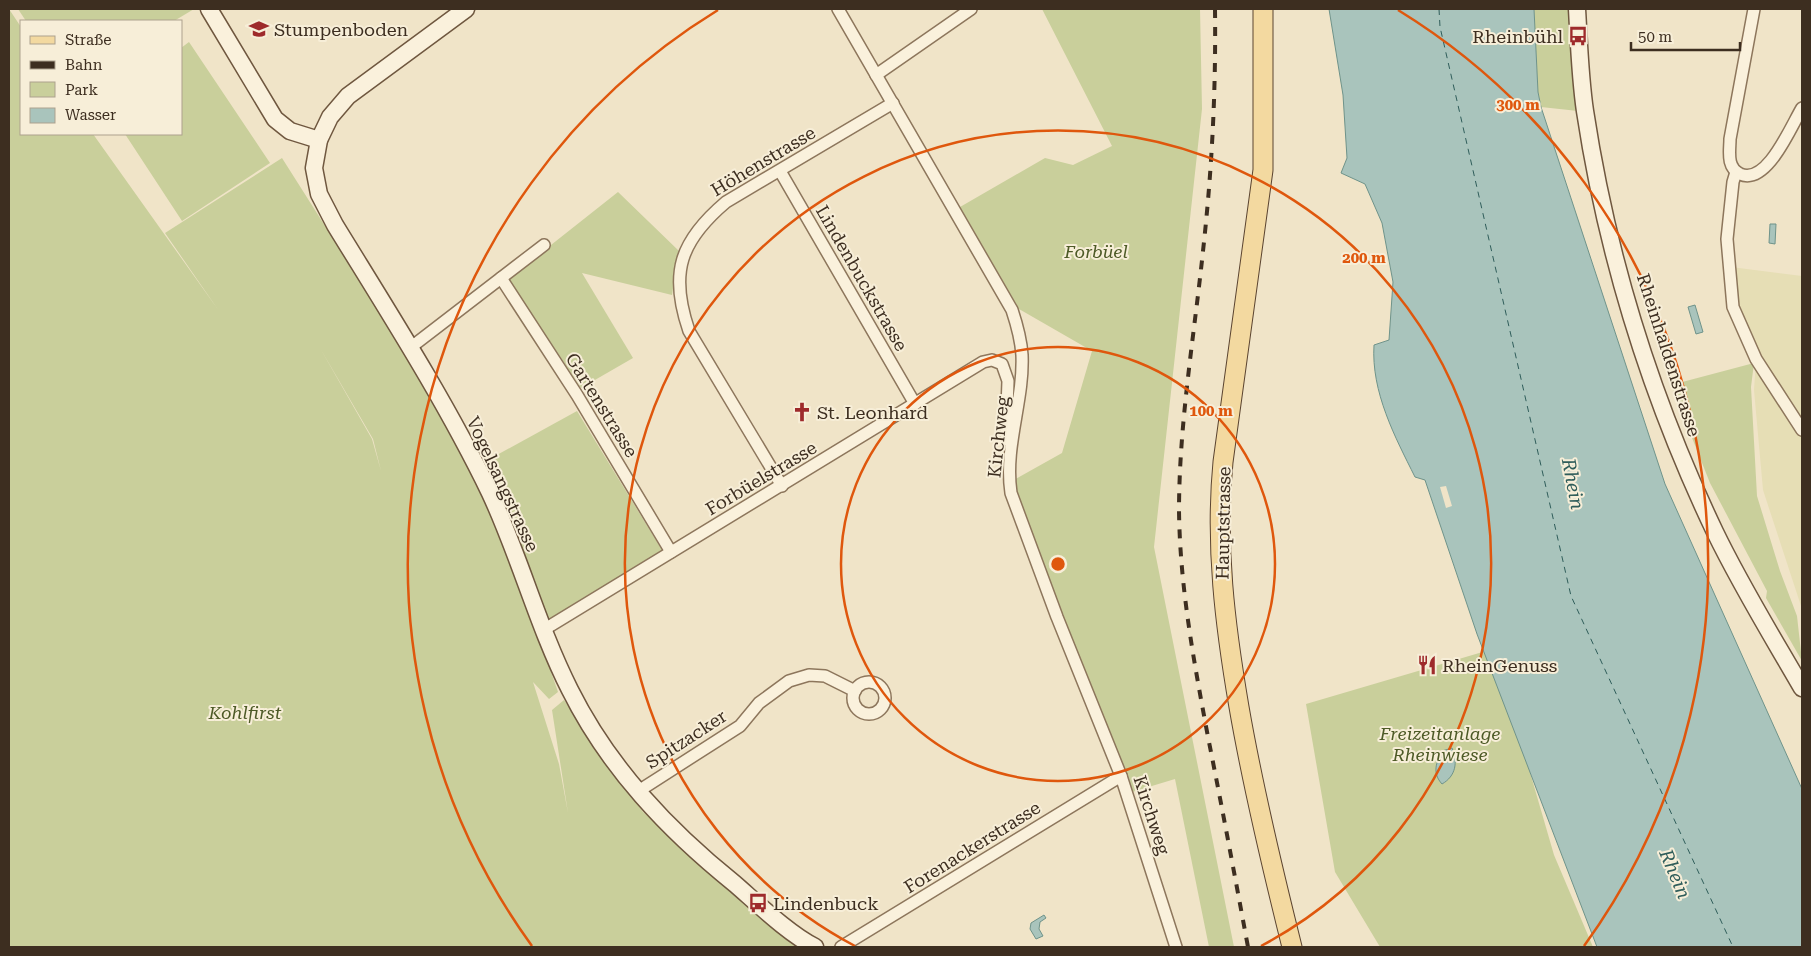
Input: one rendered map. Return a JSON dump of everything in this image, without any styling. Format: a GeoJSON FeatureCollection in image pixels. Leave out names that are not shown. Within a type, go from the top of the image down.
{"type":"FeatureCollection","features":[{"type":"Feature","properties":{"kind":"main road","name":"Hauptstrasse"},"geometry":{"type":"LineString","coordinates":[[1263,9],[1263,170],[1220,491],[1221,570],[1229,644],[1248,758],[1292,947]]}},
{"type":"Feature","properties":{"kind":"street"},"geometry":{"type":"LineString","coordinates":[[209,9],[275,119],[290,130],[319,140]]}},
{"type":"Feature","properties":{"kind":"street","name":"Vogelsangstrasse"},"geometry":{"type":"LineString","coordinates":[[466,9],[348,96],[330,117],[319,140],[314,168],[318,194],[457,428],[491,496],[570,690],[602,744],[636,792],[689,846],[815,947]]}},
{"type":"Feature","properties":{"kind":"street","name":"Kirchweg"},"geometry":{"type":"LineString","coordinates":[[838,9],[1012,310],[1020,335],[1022,355],[1009,478],[1017,513],[1121,776],[1176,947]]}},
{"type":"Feature","properties":{"kind":"street"},"geometry":{"type":"LineString","coordinates":[[876,74],[971,9]]}},
{"type":"Feature","properties":{"kind":"street","name":"Rheinhaldenstrasse"},"geometry":{"type":"LineString","coordinates":[[1577,9],[1585,109],[1603,204],[1628,301],[1652,378],[1683,461],[1716,533],[1754,608],[1802,688]]}},
{"type":"Feature","properties":{"kind":"street"},"geometry":{"type":"LineString","coordinates":[[1754,9],[1731,129],[1729,158],[1736,172],[1744,176],[1752,175],[1766,168],[1802,108]]}},
{"type":"Feature","properties":{"kind":"street","name":"Höhenstrasse"},"geometry":{"type":"LineString","coordinates":[[782,486],[689,331],[682,312],[679,288],[681,260],[691,238],[706,218],[726,202],[893,103]]}},
{"type":"Feature","properties":{"kind":"street","name":"Lindenbuckstrasse"},"geometry":{"type":"LineString","coordinates":[[780,171],[915,404]]}},
{"type":"Feature","properties":{"kind":"street"},"geometry":{"type":"LineString","coordinates":[[1736,172],[1733,182],[1727,239],[1734,307],[1756,359],[1802,430]]}},
{"type":"Feature","properties":{"kind":"street"},"geometry":{"type":"LineString","coordinates":[[410,348],[544,245]]}},
{"type":"Feature","properties":{"kind":"street","name":"Gartenstrasse"},"geometry":{"type":"LineString","coordinates":[[501,278],[577,395],[671,552]]}},
{"type":"Feature","properties":{"kind":"street","name":"Forbüelstrasse"},"geometry":{"type":"LineString","coordinates":[[545,629],[983,362],[997,360],[1002,364],[1008,381],[1006,434],[1011,445]]}},
{"type":"Feature","properties":{"kind":"street","name":"Spitzacker"},"geometry":{"type":"LineString","coordinates":[[636,792],[740,726],[759,703],[789,681],[809,675],[825,676],[855,691]]}},
{"type":"Feature","properties":{"kind":"street","name":"Forenackerstrasse"},"geometry":{"type":"LineString","coordinates":[[841,947],[1121,776]]}},
{"type":"Feature","properties":{"kind":"shaded area"},"geometry":{"type":"Polygon","coordinates":[[[1731,267],[1802,276],[1802,609],[1763,490],[1754,390],[1756,362],[1734,307],[1731,267]]]}},
{"type":"Feature","properties":{"kind":"green space","name":"Kohlfirst"},"geometry":{"type":"Polygon","coordinates":[[[9,9],[20,26],[20,135],[94,135],[219,311],[165,233],[282,158],[429,390],[485,495],[529,609],[558,692],[549,699],[533,682],[559,764],[568,813],[552,710],[564,700],[643,812],[800,947],[9,947],[9,9]],[[320,348],[372,439],[381,471],[373,439],[320,348]]]}},
{"type":"Feature","properties":{"kind":"green space"},"geometry":{"type":"Polygon","coordinates":[[[18,9],[194,9],[176,20],[25,20],[18,9]]]}},
{"type":"Feature","properties":{"kind":"green space","name":"Forbüel"},"geometry":{"type":"Polygon","coordinates":[[[1042,9],[1200,9],[1202,109],[1154,547],[1234,947],[1209,947],[1175,779],[1132,792],[1020,512],[1012,481],[1062,453],[1092,351],[1019,309],[960,207],[1045,158],[1073,165],[1112,146],[1042,9]]]}},
{"type":"Feature","properties":{"kind":"green space"},"geometry":{"type":"Polygon","coordinates":[[[1534,9],[1570,9],[1578,111],[1541,107],[1538,92],[1534,9]]]}},
{"type":"Feature","properties":{"kind":"green space"},"geometry":{"type":"Polygon","coordinates":[[[189,42],[270,163],[182,221],[126,135],[182,135],[182,47],[189,42]]]}},
{"type":"Feature","properties":{"kind":"green space"},"geometry":{"type":"Polygon","coordinates":[[[618,192],[679,251],[672,295],[582,273],[633,358],[581,388],[508,279],[618,192]]]}},
{"type":"Feature","properties":{"kind":"green space"},"geometry":{"type":"Polygon","coordinates":[[[1754,363],[1751,387],[1757,496],[1780,571],[1797,616],[1802,661],[1766,598],[1767,591],[1710,483],[1671,385],[1754,363]]]}},
{"type":"Feature","properties":{"kind":"green space"},"geometry":{"type":"Polygon","coordinates":[[[577,411],[662,550],[549,620],[486,461],[577,411]]]}},
{"type":"Feature","properties":{"kind":"green space","name":"Freizeitanlage Rheinwiese"},"geometry":{"type":"Polygon","coordinates":[[[1486,651],[1527,762],[1554,855],[1593,947],[1380,947],[1335,872],[1306,704],[1486,651]]]}},
{"type":"Feature","properties":{"kind":"water","name":"Rhein"},"geometry":{"type":"Polygon","coordinates":[[[1329,9],[1534,9],[1538,92],[1541,107],[1665,484],[1802,789],[1802,947],[1597,947],[1477,634],[1425,480],[1415,477],[1392,430],[1380,397],[1374,363],[1374,345],[1389,340],[1393,282],[1382,223],[1365,184],[1341,173],[1347,158],[1343,95],[1329,9]]]}},
{"type":"Feature","properties":{"kind":"water"},"geometry":{"type":"Polygon","coordinates":[[[1770,224],[1776,224],[1775,244],[1769,243],[1770,224]]]}},
{"type":"Feature","properties":{"kind":"water"},"geometry":{"type":"Polygon","coordinates":[[[1695,305],[1703,332],[1696,334],[1688,307],[1695,305]]]}},
{"type":"Feature","properties":{"kind":"water"},"geometry":{"type":"Polygon","coordinates":[[[1452,748],[1455,758],[1453,773],[1442,784],[1436,772],[1437,764],[1442,751],[1452,748]]]}},
{"type":"Feature","properties":{"kind":"water"},"geometry":{"type":"Polygon","coordinates":[[[1044,915],[1046,918],[1040,922],[1039,929],[1043,936],[1036,939],[1030,929],[1031,923],[1044,915]]]}},
{"type":"Feature","properties":{"kind":"pier"},"geometry":{"type":"Polygon","coordinates":[[[1446,486],[1452,506],[1446,508],[1440,487],[1446,486]]]}},
{"type":"Feature","properties":{"kind":"ferry route"},"geometry":{"type":"LineString","coordinates":[[1439,9],[1440,27],[1571,596],[1733,947]]}},
{"type":"Feature","properties":{"kind":"railway"},"geometry":{"type":"LineString","coordinates":[[1215,9],[1215,70],[1211,160],[1181,446],[1180,540],[1185,597],[1193,653],[1248,947]]}},
{"type":"Feature","properties":{"kind":"place","name":"Stumpenboden"},"geometry":{"type":"Point","coordinates":[259,29]}},
{"type":"Feature","properties":{"kind":"place","name":"Rheinbühl"},"geometry":{"type":"Point","coordinates":[1578,36]}},
{"type":"Feature","properties":{"kind":"place","name":"St. Leonhard"},"geometry":{"type":"Point","coordinates":[802,412]}},
{"type":"Feature","properties":{"kind":"place","name":"RheinGenuss"},"geometry":{"type":"Point","coordinates":[1427,665]}},
{"type":"Feature","properties":{"kind":"place","name":"Lindenbuck"},"geometry":{"type":"Point","coordinates":[758,903]}}]}
